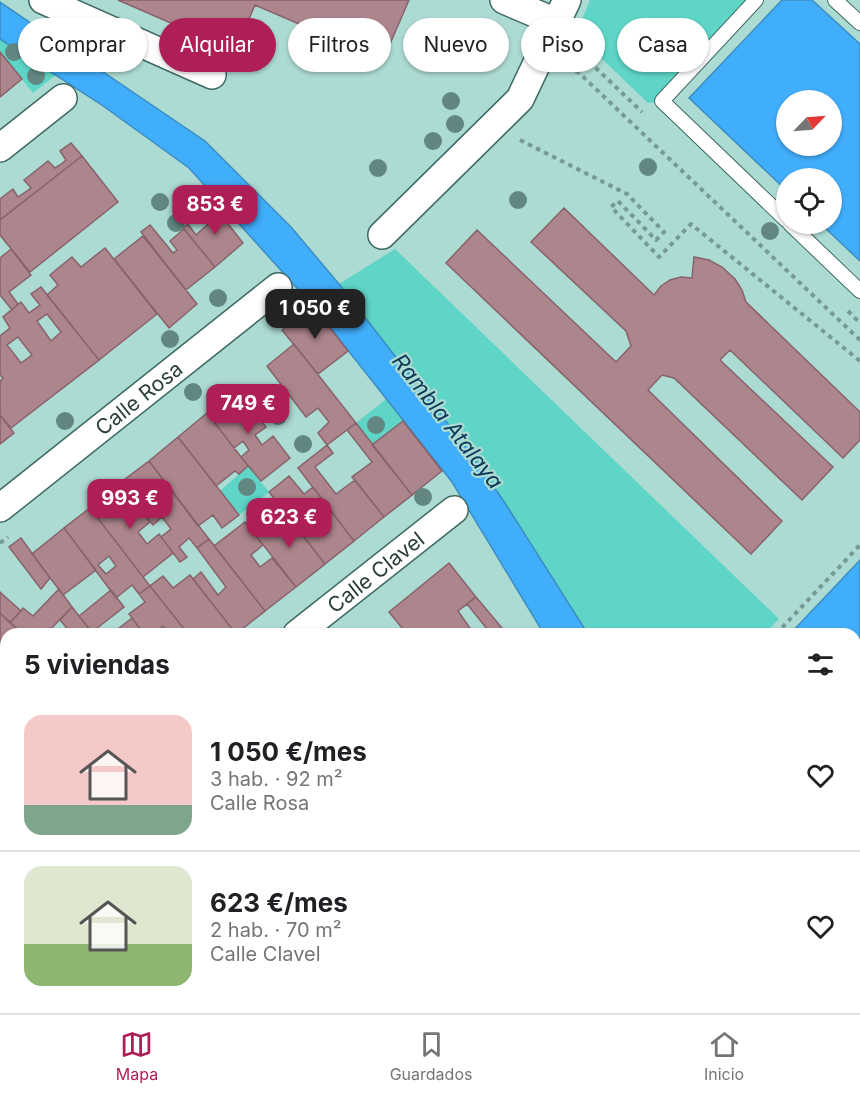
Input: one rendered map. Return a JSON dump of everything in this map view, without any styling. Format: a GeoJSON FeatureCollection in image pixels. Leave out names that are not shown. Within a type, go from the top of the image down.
{"type":"FeatureCollection","features":[{"type":"Feature","properties":{"kind":"street"},"geometry":{"type":"LineString","coordinates":[[44,0],[212,75]]}},
{"type":"Feature","properties":{"kind":"street"},"geometry":{"type":"LineString","coordinates":[[382,235],[520,99],[562,11],[504,0]]}},
{"type":"Feature","properties":{"kind":"street"},"geometry":{"type":"LineString","coordinates":[[0,148],[63,98]]}},
{"type":"Feature","properties":{"kind":"street","name":"Calle Rosa"},"geometry":{"type":"LineString","coordinates":[[0,508],[278,287]]}},
{"type":"Feature","properties":{"kind":"street","name":"Calle Clavel"},"geometry":{"type":"LineString","coordinates":[[305,628],[454,510]]}},
{"type":"Feature","properties":{"kind":"lane"},"geometry":{"type":"LineString","coordinates":[[756,0],[662,101],[776,210]]}},
{"type":"Feature","properties":{"kind":"lane"},"geometry":{"type":"LineString","coordinates":[[835,0],[860,23]]}},
{"type":"Feature","properties":{"kind":"lane"},"geometry":{"type":"LineString","coordinates":[[800,234],[860,291]]}},
{"type":"Feature","properties":{"kind":"path"},"geometry":{"type":"LineString","coordinates":[[578,72],[860,340]]}},
{"type":"Feature","properties":{"kind":"path"},"geometry":{"type":"LineString","coordinates":[[519,139],[627,194],[664,232],[656,240],[618,201],[611,207],[659,257],[691,224],[860,361]]}},
{"type":"Feature","properties":{"kind":"path"},"geometry":{"type":"LineString","coordinates":[[782,628],[860,545]]}},
{"type":"Feature","properties":{"kind":"green space"},"geometry":{"type":"Polygon","coordinates":[[[590,0],[756,0],[709,50],[709,18],[617,18],[617,72],[689,72],[662,101],[648,103],[605,62],[605,18],[583,18],[590,0]]]}},
{"type":"Feature","properties":{"kind":"green space"},"geometry":{"type":"Polygon","coordinates":[[[0,39],[18,51],[18,72],[51,72],[56,75],[33,93],[0,52],[0,39]]]}},
{"type":"Feature","properties":{"kind":"green space"},"geometry":{"type":"Polygon","coordinates":[[[395,249],[779,619],[770,628],[584,628],[505,503],[469,451],[339,284],[395,249]]]}},
{"type":"Feature","properties":{"kind":"green space"},"geometry":{"type":"Polygon","coordinates":[[[386,399],[403,421],[372,445],[356,423],[386,399]]]}},
{"type":"Feature","properties":{"kind":"green space"},"geometry":{"type":"Polygon","coordinates":[[[248,466],[269,492],[239,515],[220,491],[248,466]]]}},
{"type":"Feature","properties":{"kind":"water"},"geometry":{"type":"Polygon","coordinates":[[[782,0],[812,0],[860,44],[860,261],[832,234],[842,234],[842,168],[776,168],[776,181],[689,98],[782,0]]]}},
{"type":"Feature","properties":{"kind":"water"},"geometry":{"type":"Polygon","coordinates":[[[0,2],[24,18],[18,18],[18,51],[0,39],[0,2]]]}},
{"type":"Feature","properties":{"kind":"water"},"geometry":{"type":"Polygon","coordinates":[[[51,72],[103,72],[205,141],[291,227],[339,284],[469,451],[505,503],[584,628],[540,628],[452,482],[313,306],[189,168],[99,103],[51,72]]]}},
{"type":"Feature","properties":{"kind":"water"},"geometry":{"type":"Polygon","coordinates":[[[860,560],[860,628],[796,628],[860,560]]]}},
{"type":"Feature","properties":{"kind":"building"},"geometry":{"type":"Polygon","coordinates":[[[118,0],[409,0],[391,42],[391,18],[288,19],[255,5],[249,18],[159,18],[118,0]]]}},
{"type":"Feature","properties":{"kind":"building"},"geometry":{"type":"Polygon","coordinates":[[[0,52],[22,79],[0,97],[0,52]]]}},
{"type":"Feature","properties":{"kind":"building"},"geometry":{"type":"Polygon","coordinates":[[[71,143],[82,156],[0,220],[0,199],[13,189],[18,197],[31,188],[24,180],[48,161],[55,168],[60,165],[66,160],[60,151],[71,143]]]}},
{"type":"Feature","properties":{"kind":"building"},"geometry":{"type":"Polygon","coordinates":[[[82,156],[118,202],[30,272],[0,235],[0,220],[82,156]]]}},
{"type":"Feature","properties":{"kind":"building"},"geometry":{"type":"Polygon","coordinates":[[[210,201],[243,243],[215,267],[183,228],[188,224],[196,235],[208,224],[198,211],[210,201]]]}},
{"type":"Feature","properties":{"kind":"building"},"geometry":{"type":"Polygon","coordinates":[[[564,208],[654,295],[670,280],[681,277],[692,278],[694,257],[709,260],[722,267],[735,279],[746,302],[860,412],[860,440],[843,458],[730,350],[720,360],[833,467],[802,500],[674,378],[662,375],[648,390],[782,521],[751,554],[446,263],[477,230],[616,362],[631,346],[626,331],[531,242],[564,208]]]}},
{"type":"Feature","properties":{"kind":"building"},"geometry":{"type":"Polygon","coordinates":[[[150,225],[173,253],[177,250],[170,241],[184,229],[215,267],[186,290],[141,232],[150,225]]]}},
{"type":"Feature","properties":{"kind":"building"},"geometry":{"type":"Polygon","coordinates":[[[143,236],[197,304],[169,328],[114,259],[143,236]]]}},
{"type":"Feature","properties":{"kind":"building"},"geometry":{"type":"Polygon","coordinates":[[[105,248],[157,314],[99,360],[47,295],[58,285],[50,275],[57,269],[72,257],[81,267],[105,248]]]}},
{"type":"Feature","properties":{"kind":"building"},"geometry":{"type":"Polygon","coordinates":[[[11,249],[31,275],[9,292],[18,304],[12,310],[0,295],[0,258],[11,249]]]}},
{"type":"Feature","properties":{"kind":"building"},"geometry":{"type":"Polygon","coordinates":[[[41,287],[99,360],[11,428],[0,415],[0,381],[3,378],[0,375],[0,336],[10,328],[3,317],[21,302],[29,313],[40,305],[31,294],[41,287]],[[47,314],[37,321],[51,341],[61,332],[47,314]],[[18,337],[7,345],[21,363],[32,355],[18,337]]]}},
{"type":"Feature","properties":{"kind":"building"},"geometry":{"type":"Polygon","coordinates":[[[313,306],[348,351],[318,374],[282,330],[313,306]]]}},
{"type":"Feature","properties":{"kind":"building"},"geometry":{"type":"Polygon","coordinates":[[[294,344],[356,423],[327,445],[318,433],[329,422],[318,408],[306,417],[267,366],[294,344]]]}},
{"type":"Feature","properties":{"kind":"building"},"geometry":{"type":"Polygon","coordinates":[[[237,389],[266,427],[255,435],[262,445],[273,436],[290,458],[261,481],[241,457],[249,450],[243,441],[234,448],[207,413],[237,389]]]}},
{"type":"Feature","properties":{"kind":"building"},"geometry":{"type":"Polygon","coordinates":[[[207,413],[248,466],[239,474],[235,471],[216,486],[178,437],[207,413]]]}},
{"type":"Feature","properties":{"kind":"building"},"geometry":{"type":"Polygon","coordinates":[[[0,415],[14,433],[0,444],[0,415]]]}},
{"type":"Feature","properties":{"kind":"building"},"geometry":{"type":"Polygon","coordinates":[[[403,421],[442,471],[412,495],[372,445],[403,421]]]}},
{"type":"Feature","properties":{"kind":"building"},"geometry":{"type":"Polygon","coordinates":[[[356,423],[412,495],[384,517],[352,477],[372,462],[347,430],[356,423]]]}},
{"type":"Feature","properties":{"kind":"building"},"geometry":{"type":"Polygon","coordinates":[[[178,437],[239,515],[222,528],[213,515],[198,526],[149,461],[178,437]]]}},
{"type":"Feature","properties":{"kind":"building"},"geometry":{"type":"Polygon","coordinates":[[[327,445],[333,453],[315,467],[336,494],[355,480],[384,517],[354,541],[298,468],[327,445]]]}},
{"type":"Feature","properties":{"kind":"building"},"geometry":{"type":"Polygon","coordinates":[[[149,461],[209,539],[197,548],[189,538],[179,547],[187,557],[180,562],[161,537],[171,529],[162,517],[153,525],[120,483],[149,461]]]}},
{"type":"Feature","properties":{"kind":"building"},"geometry":{"type":"Polygon","coordinates":[[[289,476],[304,494],[313,487],[354,541],[325,564],[296,527],[304,519],[294,506],[285,512],[269,492],[289,476]]]}},
{"type":"Feature","properties":{"kind":"building"},"geometry":{"type":"Polygon","coordinates":[[[120,483],[150,522],[138,532],[147,544],[159,534],[173,553],[143,577],[90,508],[120,483]]]}},
{"type":"Feature","properties":{"kind":"building"},"geometry":{"type":"Polygon","coordinates":[[[90,508],[150,586],[139,594],[132,585],[116,598],[64,528],[90,508]],[[109,556],[98,565],[106,574],[116,566],[109,556]]]}},
{"type":"Feature","properties":{"kind":"building"},"geometry":{"type":"Polygon","coordinates":[[[288,516],[325,564],[296,587],[250,528],[261,519],[269,529],[288,516]]]}},
{"type":"Feature","properties":{"kind":"building"},"geometry":{"type":"Polygon","coordinates":[[[245,522],[263,545],[251,555],[260,567],[272,558],[296,587],[265,611],[214,546],[245,522]]]}},
{"type":"Feature","properties":{"kind":"building"},"geometry":{"type":"Polygon","coordinates":[[[64,528],[96,570],[63,595],[32,554],[64,528]]]}},
{"type":"Feature","properties":{"kind":"building"},"geometry":{"type":"Polygon","coordinates":[[[21,538],[50,578],[41,589],[9,547],[21,538]]]}},
{"type":"Feature","properties":{"kind":"building"},"geometry":{"type":"Polygon","coordinates":[[[209,539],[265,611],[244,628],[231,628],[193,579],[201,572],[218,595],[226,587],[197,548],[209,539]]]}},
{"type":"Feature","properties":{"kind":"building"},"geometry":{"type":"Polygon","coordinates":[[[449,563],[476,597],[458,611],[470,628],[402,628],[389,612],[449,563]]]}},
{"type":"Feature","properties":{"kind":"building"},"geometry":{"type":"Polygon","coordinates":[[[190,575],[231,628],[183,628],[150,586],[163,576],[173,588],[190,575]]]}},
{"type":"Feature","properties":{"kind":"building"},"geometry":{"type":"Polygon","coordinates":[[[150,586],[183,628],[165,628],[163,626],[161,628],[140,628],[129,614],[145,602],[139,594],[150,586]]]}},
{"type":"Feature","properties":{"kind":"building"},"geometry":{"type":"Polygon","coordinates":[[[59,589],[72,607],[52,628],[16,628],[10,623],[23,608],[33,616],[59,589]]]}},
{"type":"Feature","properties":{"kind":"building"},"geometry":{"type":"Polygon","coordinates":[[[111,590],[124,607],[97,628],[89,628],[79,616],[111,590]]]}},
{"type":"Feature","properties":{"kind":"building"},"geometry":{"type":"Polygon","coordinates":[[[0,592],[21,611],[10,623],[0,613],[0,592]]]}},
{"type":"Feature","properties":{"kind":"building"},"geometry":{"type":"Polygon","coordinates":[[[476,597],[502,628],[486,628],[467,604],[476,597]]]}},
{"type":"Feature","properties":{"kind":"building"},"geometry":{"type":"Polygon","coordinates":[[[72,607],[88,628],[67,628],[60,620],[72,607]]]}},
{"type":"Feature","properties":{"kind":"building"},"geometry":{"type":"Polygon","coordinates":[[[0,613],[16,628],[0,628],[0,613]]]}},
{"type":"Feature","properties":{"kind":"building"},"geometry":{"type":"Polygon","coordinates":[[[132,618],[140,628],[119,628],[132,618]]]}},
{"type":"Feature","properties":{"kind":"water label","name":"Rambla Atalaya"},"geometry":{"type":"Point","coordinates":[448,421]}}]}
